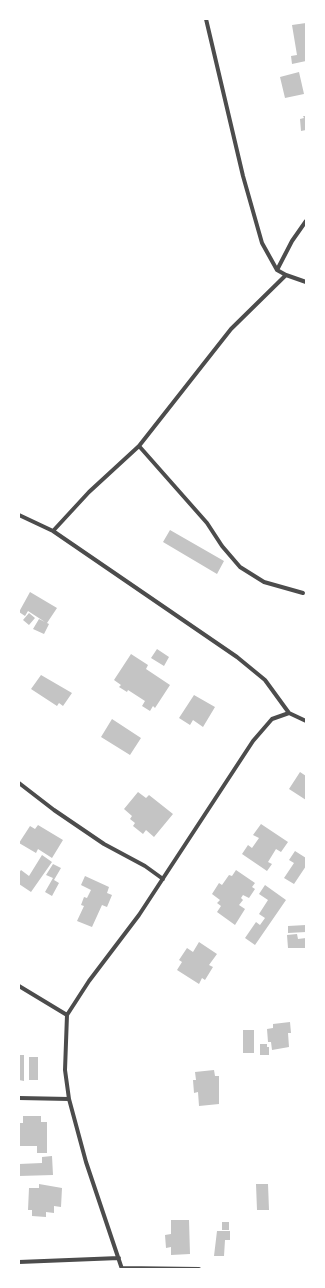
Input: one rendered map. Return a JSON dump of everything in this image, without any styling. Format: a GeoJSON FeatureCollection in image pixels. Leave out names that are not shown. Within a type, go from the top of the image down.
{"type":"FeatureCollection","features":[{"type":"Feature","properties":{"kind":"street"},"geometry":{"type":"LineString","coordinates":[[206,19],[243,176],[262,243],[277,270],[306,282]]}},
{"type":"Feature","properties":{"kind":"street"},"geometry":{"type":"LineString","coordinates":[[277,270],[292,241],[306,221]]}},
{"type":"Feature","properties":{"kind":"street"},"geometry":{"type":"LineString","coordinates":[[53,531],[89,492],[139,446],[231,330],[286,275]]}},
{"type":"Feature","properties":{"kind":"street"},"geometry":{"type":"LineString","coordinates":[[139,446],[207,523],[222,546],[240,567],[264,582],[303,594]]}},
{"type":"Feature","properties":{"kind":"street"},"geometry":{"type":"LineString","coordinates":[[19,514],[53,531],[237,657],[265,680],[289,713],[306,721]]}},
{"type":"Feature","properties":{"kind":"street"},"geometry":{"type":"LineString","coordinates":[[199,1269],[122,1268],[86,1162],[70,1099],[65,1070],[66,1016],[89,981],[139,915],[253,741],[272,719],[289,713]]}},
{"type":"Feature","properties":{"kind":"street"},"geometry":{"type":"LineString","coordinates":[[19,783],[54,810],[104,844],[145,866],[163,878]]}},
{"type":"Feature","properties":{"kind":"street"},"geometry":{"type":"LineString","coordinates":[[19,986],[66,1016]]}},
{"type":"Feature","properties":{"kind":"street"},"geometry":{"type":"LineString","coordinates":[[19,1098],[70,1099]]}},
{"type":"Feature","properties":{"kind":"street"},"geometry":{"type":"LineString","coordinates":[[19,1262],[119,1258]]}},
{"type":"Feature","properties":{"kind":"building"},"geometry":{"type":"Polygon","coordinates":[[[306,23],[306,61],[292,64],[291,56],[297,55],[292,25],[306,23]]]}},
{"type":"Feature","properties":{"kind":"building"},"geometry":{"type":"Polygon","coordinates":[[[299,72],[304,94],[285,98],[280,77],[299,72]]]}},
{"type":"Feature","properties":{"kind":"building"},"geometry":{"type":"Polygon","coordinates":[[[303,116],[306,116],[306,130],[301,131],[300,119],[304,118],[303,116]]]}},
{"type":"Feature","properties":{"kind":"building"},"geometry":{"type":"Polygon","coordinates":[[[170,530],[224,561],[217,574],[163,542],[170,530]]]}},
{"type":"Feature","properties":{"kind":"building"},"geometry":{"type":"Polygon","coordinates":[[[30,592],[57,608],[47,623],[49,624],[44,634],[33,629],[39,619],[45,622],[28,611],[25,616],[19,612],[30,592]]]}},
{"type":"Feature","properties":{"kind":"building"},"geometry":{"type":"Polygon","coordinates":[[[29,613],[35,618],[29,625],[23,620],[29,613]]]}},
{"type":"Feature","properties":{"kind":"building"},"geometry":{"type":"Polygon","coordinates":[[[157,649],[169,657],[164,666],[151,658],[157,649]]]}},
{"type":"Feature","properties":{"kind":"building"},"geometry":{"type":"Polygon","coordinates":[[[131,654],[148,665],[146,669],[170,685],[155,708],[153,706],[150,711],[142,706],[145,701],[128,690],[127,692],[119,687],[121,685],[114,680],[131,654]]]}},
{"type":"Feature","properties":{"kind":"building"},"geometry":{"type":"Polygon","coordinates":[[[41,675],[72,693],[63,706],[59,703],[57,706],[31,689],[41,675]]]}},
{"type":"Feature","properties":{"kind":"building"},"geometry":{"type":"Polygon","coordinates":[[[194,695],[215,707],[203,727],[193,720],[190,725],[179,718],[194,695]]]}},
{"type":"Feature","properties":{"kind":"building"},"geometry":{"type":"Polygon","coordinates":[[[112,719],[141,738],[130,755],[101,737],[112,719]]]}},
{"type":"Feature","properties":{"kind":"building"},"geometry":{"type":"Polygon","coordinates":[[[300,772],[306,776],[306,800],[289,789],[300,772]]]}},
{"type":"Feature","properties":{"kind":"building"},"geometry":{"type":"Polygon","coordinates":[[[138,792],[146,798],[149,795],[173,814],[154,837],[146,830],[143,834],[133,826],[135,823],[130,819],[132,816],[124,809],[138,792]]]}},
{"type":"Feature","properties":{"kind":"building"},"geometry":{"type":"Polygon","coordinates":[[[261,824],[288,842],[281,852],[276,849],[268,862],[272,864],[267,871],[242,854],[248,845],[252,848],[259,838],[253,835],[261,824]]]}},
{"type":"Feature","properties":{"kind":"building"},"geometry":{"type":"Polygon","coordinates":[[[38,825],[63,840],[52,858],[38,849],[36,853],[19,843],[30,826],[35,829],[38,825]]]}},
{"type":"Feature","properties":{"kind":"building"},"geometry":{"type":"Polygon","coordinates":[[[295,851],[306,858],[306,866],[294,884],[284,878],[294,863],[289,860],[295,851]]]}},
{"type":"Feature","properties":{"kind":"building"},"geometry":{"type":"Polygon","coordinates":[[[42,855],[52,862],[31,892],[19,884],[19,873],[21,870],[29,876],[42,855]]]}},
{"type":"Feature","properties":{"kind":"building"},"geometry":{"type":"Polygon","coordinates":[[[53,864],[61,868],[54,880],[59,883],[52,896],[45,892],[53,878],[46,875],[53,864]]]}},
{"type":"Feature","properties":{"kind":"building"},"geometry":{"type":"Polygon","coordinates":[[[236,870],[255,883],[252,887],[255,889],[249,898],[243,895],[241,898],[243,900],[239,905],[245,909],[235,925],[217,912],[221,906],[217,903],[220,900],[212,894],[219,883],[222,885],[229,875],[232,876],[236,870]]]}},
{"type":"Feature","properties":{"kind":"building"},"geometry":{"type":"Polygon","coordinates":[[[85,876],[109,887],[107,893],[112,895],[107,907],[102,905],[92,927],[77,921],[84,906],[81,905],[84,897],[87,898],[91,890],[81,885],[85,876]]]}},
{"type":"Feature","properties":{"kind":"building"},"geometry":{"type":"Polygon","coordinates":[[[265,885],[286,900],[255,945],[245,938],[256,922],[260,925],[265,918],[259,914],[268,900],[259,894],[265,885]]]}},
{"type":"Feature","properties":{"kind":"building"},"geometry":{"type":"Polygon","coordinates":[[[306,925],[306,932],[288,933],[288,926],[306,925]]]}},
{"type":"Feature","properties":{"kind":"building"},"geometry":{"type":"Polygon","coordinates":[[[297,934],[298,939],[306,938],[306,948],[288,948],[287,935],[297,934]]]}},
{"type":"Feature","properties":{"kind":"building"},"geometry":{"type":"Polygon","coordinates":[[[199,942],[217,954],[209,965],[213,967],[205,980],[202,978],[199,984],[177,970],[182,962],[179,960],[187,948],[193,952],[199,942]]]}},
{"type":"Feature","properties":{"kind":"building"},"geometry":{"type":"Polygon","coordinates":[[[290,1022],[291,1033],[288,1033],[289,1047],[272,1050],[271,1042],[268,1042],[267,1029],[273,1028],[273,1024],[290,1022]]]}},
{"type":"Feature","properties":{"kind":"building"},"geometry":{"type":"Polygon","coordinates":[[[243,1030],[254,1030],[254,1053],[243,1053],[243,1030]]]}},
{"type":"Feature","properties":{"kind":"building"},"geometry":{"type":"Polygon","coordinates":[[[260,1044],[267,1044],[267,1047],[269,1047],[269,1055],[260,1055],[260,1044]]]}},
{"type":"Feature","properties":{"kind":"building"},"geometry":{"type":"Polygon","coordinates":[[[19,1055],[24,1055],[24,1081],[19,1080],[19,1055]]]}},
{"type":"Feature","properties":{"kind":"building"},"geometry":{"type":"Polygon","coordinates":[[[29,1057],[38,1057],[38,1080],[29,1080],[29,1057]]]}},
{"type":"Feature","properties":{"kind":"building"},"geometry":{"type":"Polygon","coordinates":[[[214,1070],[215,1076],[219,1076],[219,1104],[199,1106],[198,1092],[194,1093],[193,1080],[196,1080],[195,1072],[214,1070]]]}},
{"type":"Feature","properties":{"kind":"building"},"geometry":{"type":"Polygon","coordinates":[[[23,1116],[41,1116],[41,1122],[47,1122],[47,1153],[37,1153],[37,1146],[19,1146],[19,1123],[23,1123],[23,1116]]]}},
{"type":"Feature","properties":{"kind":"building"},"geometry":{"type":"Polygon","coordinates":[[[52,1156],[53,1175],[19,1176],[19,1164],[42,1163],[42,1157],[52,1156]]]}},
{"type":"Feature","properties":{"kind":"building"},"geometry":{"type":"Polygon","coordinates":[[[39,1184],[62,1188],[61,1207],[54,1206],[54,1213],[46,1212],[46,1217],[32,1216],[32,1210],[28,1210],[29,1188],[39,1188],[39,1184]]]}},
{"type":"Feature","properties":{"kind":"building"},"geometry":{"type":"Polygon","coordinates":[[[256,1184],[268,1184],[269,1210],[257,1210],[256,1184]]]}},
{"type":"Feature","properties":{"kind":"building"},"geometry":{"type":"Polygon","coordinates":[[[171,1220],[189,1220],[190,1254],[171,1255],[171,1247],[166,1248],[165,1235],[171,1234],[171,1220]]]}},
{"type":"Feature","properties":{"kind":"building"},"geometry":{"type":"Polygon","coordinates":[[[222,1222],[229,1222],[229,1230],[222,1230],[222,1222]]]}},
{"type":"Feature","properties":{"kind":"building"},"geometry":{"type":"Polygon","coordinates":[[[217,1231],[230,1231],[230,1240],[225,1240],[224,1256],[214,1256],[217,1231]]]}}]}
